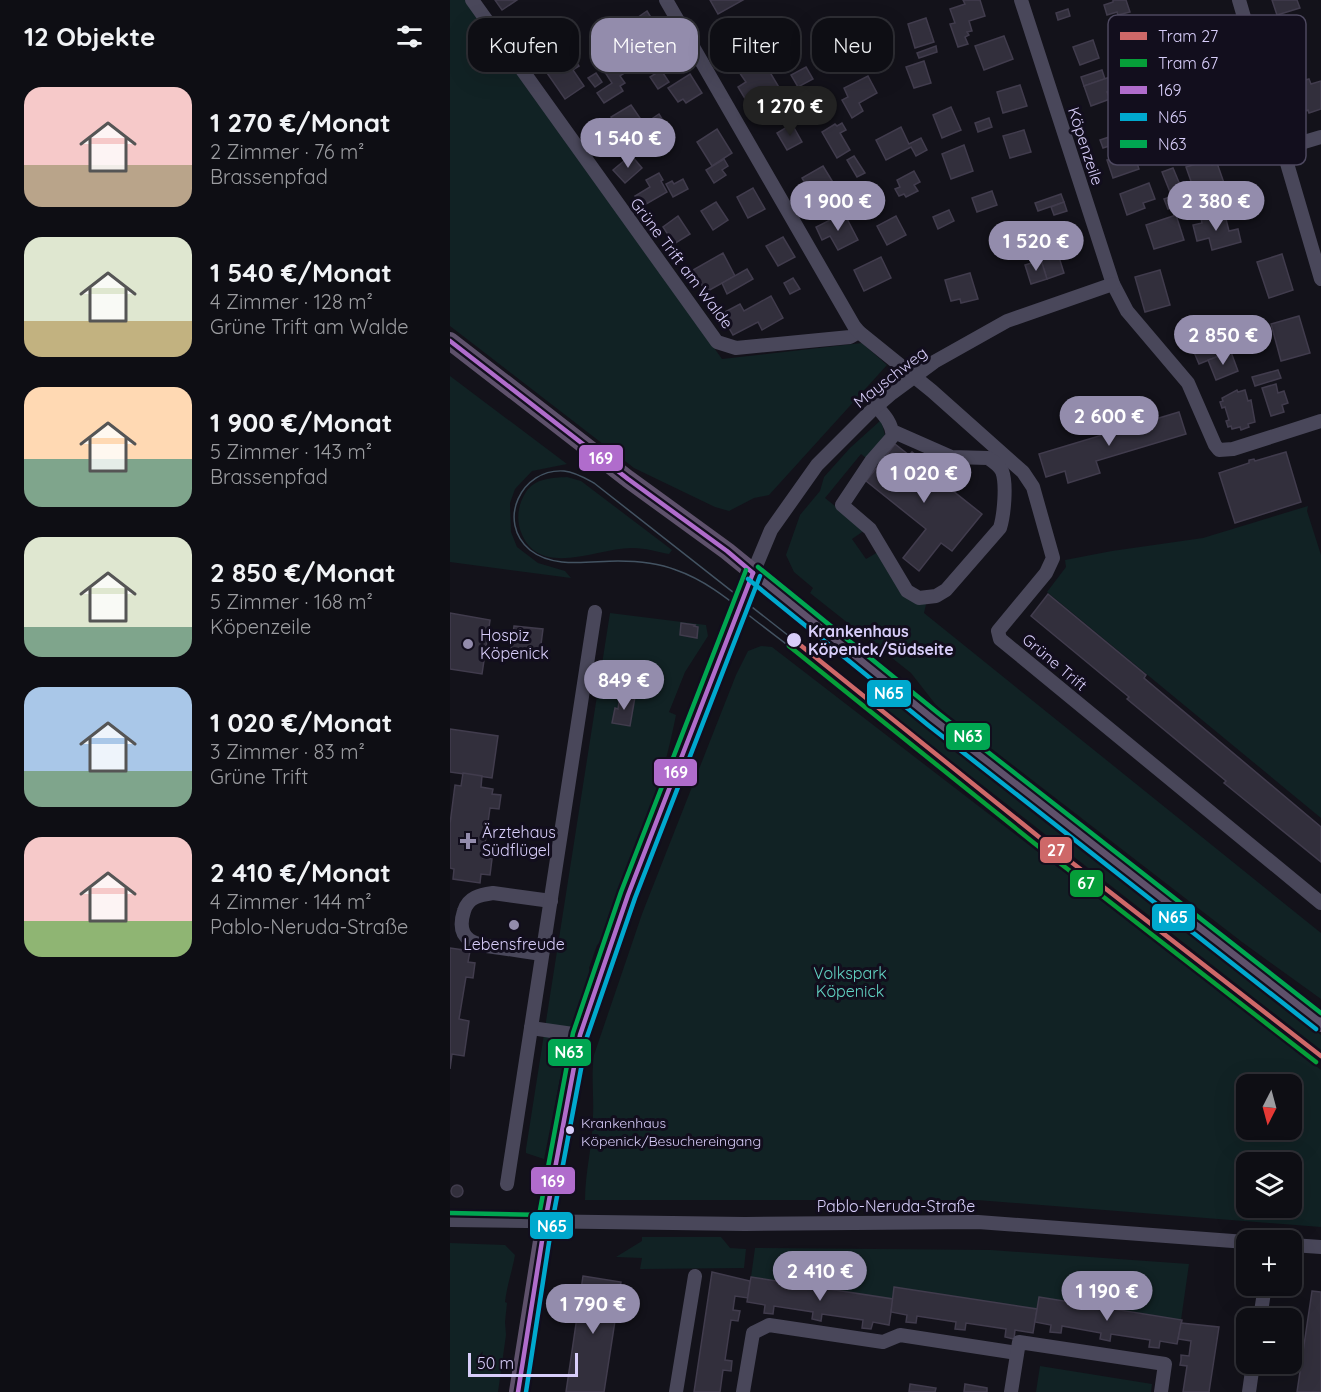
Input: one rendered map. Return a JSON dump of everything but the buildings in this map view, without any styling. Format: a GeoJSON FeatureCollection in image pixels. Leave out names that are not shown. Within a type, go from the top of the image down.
{"type":"FeatureCollection","features":[{"type":"Feature","properties":{"kind":"main road"},"geometry":{"type":"LineString","coordinates":[[450,340],[628,479],[727,551],[942,726],[1321,1023]]}},
{"type":"Feature","properties":{"kind":"main road"},"geometry":{"type":"LineString","coordinates":[[518,1392],[545,1222],[580,1035],[628,895],[753,573]]}},
{"type":"Feature","properties":{"kind":"main road"},"geometry":{"type":"LineString","coordinates":[[1233,955],[1265,966],[1321,1010]]}},
{"type":"Feature","properties":{"kind":"street","name":"Grüne Trift am Walde"},"geometry":{"type":"LineString","coordinates":[[472,0],[717,342],[736,348],[850,337],[859,332]]}},
{"type":"Feature","properties":{"kind":"street"},"geometry":{"type":"LineString","coordinates":[[666,0],[859,332],[914,376]]}},
{"type":"Feature","properties":{"kind":"street","name":"Köpenzeile"},"geometry":{"type":"LineString","coordinates":[[1021,0],[1113,284],[1127,311],[1188,383],[1215,445],[1219,450],[1233,449],[1321,422]]}},
{"type":"Feature","properties":{"kind":"street"},"geometry":{"type":"LineString","coordinates":[[1239,0],[1244,15]]}},
{"type":"Feature","properties":{"kind":"street"},"geometry":{"type":"LineString","coordinates":[[1306,141],[1321,137]]}},
{"type":"Feature","properties":{"kind":"street"},"geometry":{"type":"LineString","coordinates":[[1289,165],[1321,279]]}},
{"type":"Feature","properties":{"kind":"street","name":"Mayschweg"},"geometry":{"type":"LineString","coordinates":[[753,573],[771,530],[805,481],[843,437],[876,406],[914,376],[1007,321],[1113,284]]}},
{"type":"Feature","properties":{"kind":"street","name":"Grüne Trift"},"geometry":{"type":"LineString","coordinates":[[914,376],[1023,472],[1033,487],[1053,552],[1052,561],[1045,574],[998,631],[1000,639],[1321,903]]}},
{"type":"Feature","properties":{"kind":"street"},"geometry":{"type":"LineString","coordinates":[[876,406],[891,424],[892,431],[893,436],[872,460],[842,505],[870,529],[908,591],[919,598],[929,599],[946,590],[1000,528],[1004,516],[1004,477],[1002,470],[988,458],[951,458],[892,431]]}},
{"type":"Feature","properties":{"kind":"street"},"geometry":{"type":"LineString","coordinates":[[507,1184],[595,612]]}},
{"type":"Feature","properties":{"kind":"street"},"geometry":{"type":"LineString","coordinates":[[542,954],[475,944],[466,937],[462,929],[462,918],[466,904],[474,897],[493,892],[551,901]]}},
{"type":"Feature","properties":{"kind":"street"},"geometry":{"type":"LineString","coordinates":[[531,1028],[580,1035]]}},
{"type":"Feature","properties":{"kind":"street","name":"Pablo-Neruda-Straße"},"geometry":{"type":"LineString","coordinates":[[450,1220],[745,1224],[978,1222],[1236,1241]]}},
{"type":"Feature","properties":{"kind":"street"},"geometry":{"type":"LineString","coordinates":[[1302,1246],[1321,1247]]}},
{"type":"Feature","properties":{"kind":"street"},"geometry":{"type":"LineString","coordinates":[[676,1392],[695,1276]]}},
{"type":"Feature","properties":{"kind":"street"},"geometry":{"type":"LineString","coordinates":[[743,1392],[753,1332],[769,1325],[883,1342],[900,1335],[1165,1364],[1161,1392]]}},
{"type":"Feature","properties":{"kind":"street"},"geometry":{"type":"LineString","coordinates":[[1011,1392],[1018,1347]]}},
{"type":"Feature","properties":{"kind":"street"},"geometry":{"type":"LineString","coordinates":[[1249,1392],[1252,1374]]}},
{"type":"Feature","properties":{"kind":"green space"},"geometry":{"type":"Polygon","coordinates":[[[450,0],[466,0],[479,18],[468,18],[468,72],[517,72],[722,359],[862,343],[887,365],[769,495],[754,498],[729,511],[715,507],[634,468],[450,326],[450,0]]]}},
{"type":"Feature","properties":{"kind":"green space"},"geometry":{"type":"Polygon","coordinates":[[[450,376],[567,464],[532,471],[515,489],[510,503],[511,532],[517,547],[538,563],[565,571],[571,578],[450,562],[450,376]]]}},
{"type":"Feature","properties":{"kind":"green space"},"geometry":{"type":"Polygon","coordinates":[[[881,420],[885,435],[866,458],[861,454],[825,498],[865,530],[852,539],[866,559],[878,552],[905,595],[927,600],[924,613],[1321,933],[1321,999],[1242,942],[948,715],[936,705],[911,673],[810,593],[813,588],[794,572],[786,555],[800,515],[820,491],[824,477],[850,448],[881,420]]]}},
{"type":"Feature","properties":{"kind":"green space"},"geometry":{"type":"Polygon","coordinates":[[[567,477],[581,481],[672,550],[669,554],[638,548],[619,549],[571,558],[541,555],[530,546],[519,527],[521,501],[534,484],[544,480],[567,477]]]}},
{"type":"Feature","properties":{"kind":"green space"},"geometry":{"type":"Polygon","coordinates":[[[1308,506],[1307,511],[1321,555],[1321,818],[1047,592],[1066,567],[1065,560],[1203,538],[1308,506]]]}},
{"type":"Feature","properties":{"kind":"green space"},"geometry":{"type":"Polygon","coordinates":[[[610,613],[706,625],[708,636],[685,672],[669,712],[676,715],[670,744],[645,828],[625,884],[604,939],[597,945],[589,968],[591,978],[560,1079],[544,1159],[526,1153],[526,1149],[610,613]]]}},
{"type":"Feature","properties":{"kind":"green space","name":"Volkspark Köpenick"},"geometry":{"type":"Polygon","coordinates":[[[761,646],[772,647],[1321,1070],[1321,1227],[977,1200],[585,1200],[593,1126],[594,1055],[642,914],[736,675],[748,651],[761,646]]]}},
{"type":"Feature","properties":{"kind":"green space"},"geometry":{"type":"Polygon","coordinates":[[[874,684],[1321,1035],[1321,1050],[867,695],[874,684]]]}},
{"type":"Feature","properties":{"kind":"green space"},"geometry":{"type":"Polygon","coordinates":[[[642,1237],[721,1237],[730,1248],[746,1249],[744,1268],[640,1269],[642,1258],[616,1257],[642,1241],[642,1237]]]}},
{"type":"Feature","properties":{"kind":"green space"},"geometry":{"type":"Polygon","coordinates":[[[450,1243],[505,1245],[515,1255],[505,1302],[507,1303],[506,1335],[498,1392],[450,1392],[450,1243]]]}},
{"type":"Feature","properties":{"kind":"green space"},"geometry":{"type":"Polygon","coordinates":[[[755,1248],[991,1250],[1189,1264],[1181,1320],[1037,1309],[895,1287],[893,1299],[751,1277],[755,1248]]]}},
{"type":"Feature","properties":{"kind":"green space"},"geometry":{"type":"Polygon","coordinates":[[[1040,1366],[1152,1384],[1151,1392],[1036,1392],[1040,1366]]]}},
{"type":"Feature","properties":{"kind":"tram line"},"geometry":{"type":"LineString","coordinates":[[794,640],[594,483],[583,477],[564,471],[549,472],[536,478],[525,487],[518,499],[514,512],[515,525],[520,538],[530,550],[539,556],[572,563],[633,561],[669,568],[688,575],[730,601],[854,696]]}},
{"type":"Feature","properties":{"kind":"tram line","name":"27"},"geometry":{"type":"LineString","coordinates":[[794,640],[1039,837],[1321,1056]]}},
{"type":"Feature","properties":{"kind":"tram line","name":"67"},"geometry":{"type":"LineString","coordinates":[[789,646],[1034,843],[1316,1062]]}},
{"type":"Feature","properties":{"kind":"transit line","name":"169"},"geometry":{"type":"LineString","coordinates":[[450,341],[753,573]]}},
{"type":"Feature","properties":{"kind":"transit line","name":"N63"},"geometry":{"type":"LineString","coordinates":[[758,567],[938,713],[1321,1013]]}},
{"type":"Feature","properties":{"kind":"transit line","name":"N63"},"geometry":{"type":"LineString","coordinates":[[538,1221],[573,1033],[621,892],[746,570]]}},
{"type":"Feature","properties":{"kind":"transit line","name":"169"},"geometry":{"type":"LineString","coordinates":[[518,1392],[545,1222],[580,1035],[628,895],[753,573]]}},
{"type":"Feature","properties":{"kind":"transit line","name":"N65"},"geometry":{"type":"LineString","coordinates":[[526,1392],[552,1223],[587,1037],[635,898],[760,576]]}},
{"type":"Feature","properties":{"kind":"transit line","name":"N65"},"geometry":{"type":"LineString","coordinates":[[748,579],[928,725],[1316,1029]]}},
{"type":"Feature","properties":{"kind":"transit line","name":"N63"},"geometry":{"type":"LineString","coordinates":[[450,1213],[545,1215]]}},
{"type":"Feature","properties":{"kind":"place","name":"Krankenhaus Köpenick/Südseite"},"geometry":{"type":"Point","coordinates":[794,640]}},
{"type":"Feature","properties":{"kind":"place","name":"Hospiz Köpenick"},"geometry":{"type":"Point","coordinates":[468,644]}},
{"type":"Feature","properties":{"kind":"place","name":"Ärztehaus Südflügel"},"geometry":{"type":"Point","coordinates":[468,841]}},
{"type":"Feature","properties":{"kind":"place","name":"Lebensfreude"},"geometry":{"type":"Point","coordinates":[514,925]}},
{"type":"Feature","properties":{"kind":"place","name":"Krankenhaus Köpenick/Besuchereingang"},"geometry":{"type":"Point","coordinates":[570,1130]}}]}
